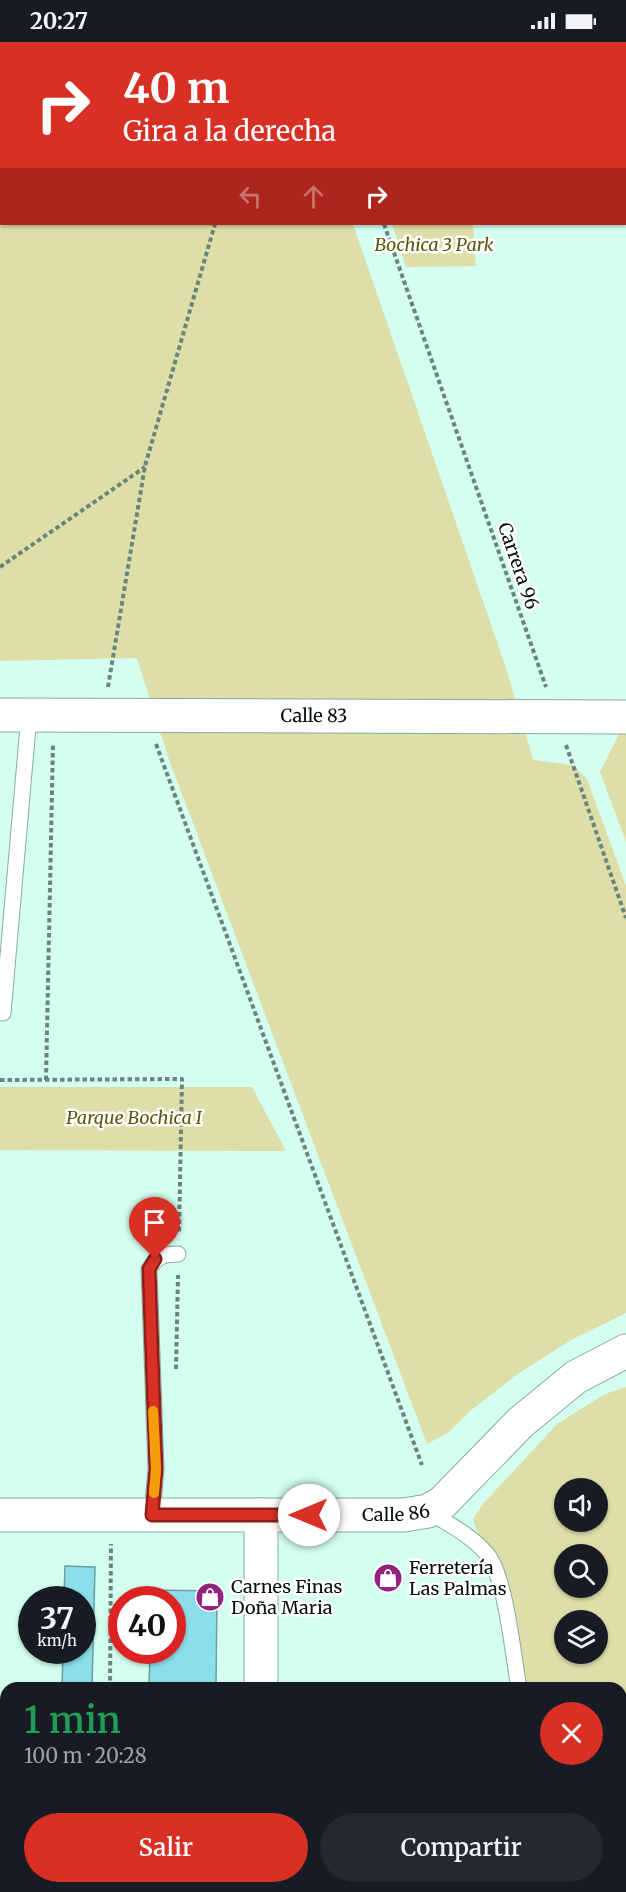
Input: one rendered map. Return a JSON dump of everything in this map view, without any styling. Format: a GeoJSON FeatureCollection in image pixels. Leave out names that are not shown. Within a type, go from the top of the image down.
{"type":"FeatureCollection","features":[{"type":"Feature","properties":{"kind":"street","name":"Calle 83"},"geometry":{"type":"LineString","coordinates":[[28,715],[626,717]]}},
{"type":"Feature","properties":{"kind":"street","name":"Calle 86"},"geometry":{"type":"LineString","coordinates":[[0,1515],[404,1515],[428,1510],[442,1503],[521,1422],[576,1377],[626,1351]]}},
{"type":"Feature","properties":{"kind":"street"},"geometry":{"type":"LineString","coordinates":[[261,1515],[261,1682]]}},
{"type":"Feature","properties":{"kind":"lane"},"geometry":{"type":"LineString","coordinates":[[3,1013],[28,715]]}},
{"type":"Feature","properties":{"kind":"lane"},"geometry":{"type":"LineString","coordinates":[[152,1515],[156,1469],[149,1269],[155,1259],[165,1254],[178,1254]]}},
{"type":"Feature","properties":{"kind":"lane"},"geometry":{"type":"LineString","coordinates":[[428,1510],[474,1540],[489,1556],[500,1579],[518,1682]]}},
{"type":"Feature","properties":{"kind":"path"},"geometry":{"type":"LineString","coordinates":[[103,715],[145,466],[215,225]]}},
{"type":"Feature","properties":{"kind":"path","name":"Carrera 96"},"geometry":{"type":"LineString","coordinates":[[384,225],[626,918]]}},
{"type":"Feature","properties":{"kind":"path"},"geometry":{"type":"LineString","coordinates":[[0,567],[145,466]]}},
{"type":"Feature","properties":{"kind":"path"},"geometry":{"type":"LineString","coordinates":[[28,715],[46,1080]]}},
{"type":"Feature","properties":{"kind":"path"},"geometry":{"type":"LineString","coordinates":[[146,715],[422,1465]]}},
{"type":"Feature","properties":{"kind":"path"},"geometry":{"type":"LineString","coordinates":[[0,1080],[182,1079]]}},
{"type":"Feature","properties":{"kind":"path"},"geometry":{"type":"LineString","coordinates":[[110,1682],[111,1539]]}},
{"type":"Feature","properties":{"kind":"green space"},"geometry":{"type":"Polygon","coordinates":[[[0,225],[353,225],[506,668],[533,760],[573,765],[587,779],[626,886],[626,1313],[571,1340],[519,1373],[470,1411],[449,1432],[427,1444],[168,757],[137,658],[0,661],[0,225]]]}},
{"type":"Feature","properties":{"kind":"green space","name":"Bochica 3 Park"},"geometry":{"type":"Polygon","coordinates":[[[392,225],[473,225],[476,266],[406,267],[392,225]]]}},
{"type":"Feature","properties":{"kind":"green space"},"geometry":{"type":"Polygon","coordinates":[[[620,732],[626,732],[626,842],[600,772],[620,732]]]}},
{"type":"Feature","properties":{"kind":"green space","name":"Parque Bochica I"},"geometry":{"type":"Polygon","coordinates":[[[0,1087],[252,1087],[286,1151],[0,1150],[0,1087]]]}},
{"type":"Feature","properties":{"kind":"green space"},"geometry":{"type":"Polygon","coordinates":[[[626,1387],[626,1682],[526,1682],[473,1519],[483,1504],[557,1424],[605,1394],[626,1387]]]}},
{"type":"Feature","properties":{"kind":"building"},"geometry":{"type":"Polygon","coordinates":[[[65,1566],[95,1567],[95,1586],[64,1586],[65,1566]]]}},
{"type":"Feature","properties":{"kind":"building"},"geometry":{"type":"Polygon","coordinates":[[[186,1591],[217,1591],[216,1682],[149,1682],[150,1664],[186,1664],[186,1591]]]}},
{"type":"Feature","properties":{"kind":"building"},"geometry":{"type":"Polygon","coordinates":[[[63,1664],[93,1664],[92,1682],[62,1682],[63,1664]]]}},
{"type":"Feature","properties":{"kind":"slow traffic"},"geometry":{"type":"LineString","coordinates":[[153,1411],[156,1469],[154,1493]]}},
{"type":"Feature","properties":{"kind":"place","name":"Ferretería Las Palmas"},"geometry":{"type":"Point","coordinates":[388,1578]}},
{"type":"Feature","properties":{"kind":"place","name":"Carnes Finas Doña Maria"},"geometry":{"type":"Point","coordinates":[210,1597]}},
{"type":"Feature","properties":{"kind":"route"},"geometry":{"type":"LineString","coordinates":[[155,1259],[149,1269],[156,1469],[152,1515],[309,1515]]}}]}
